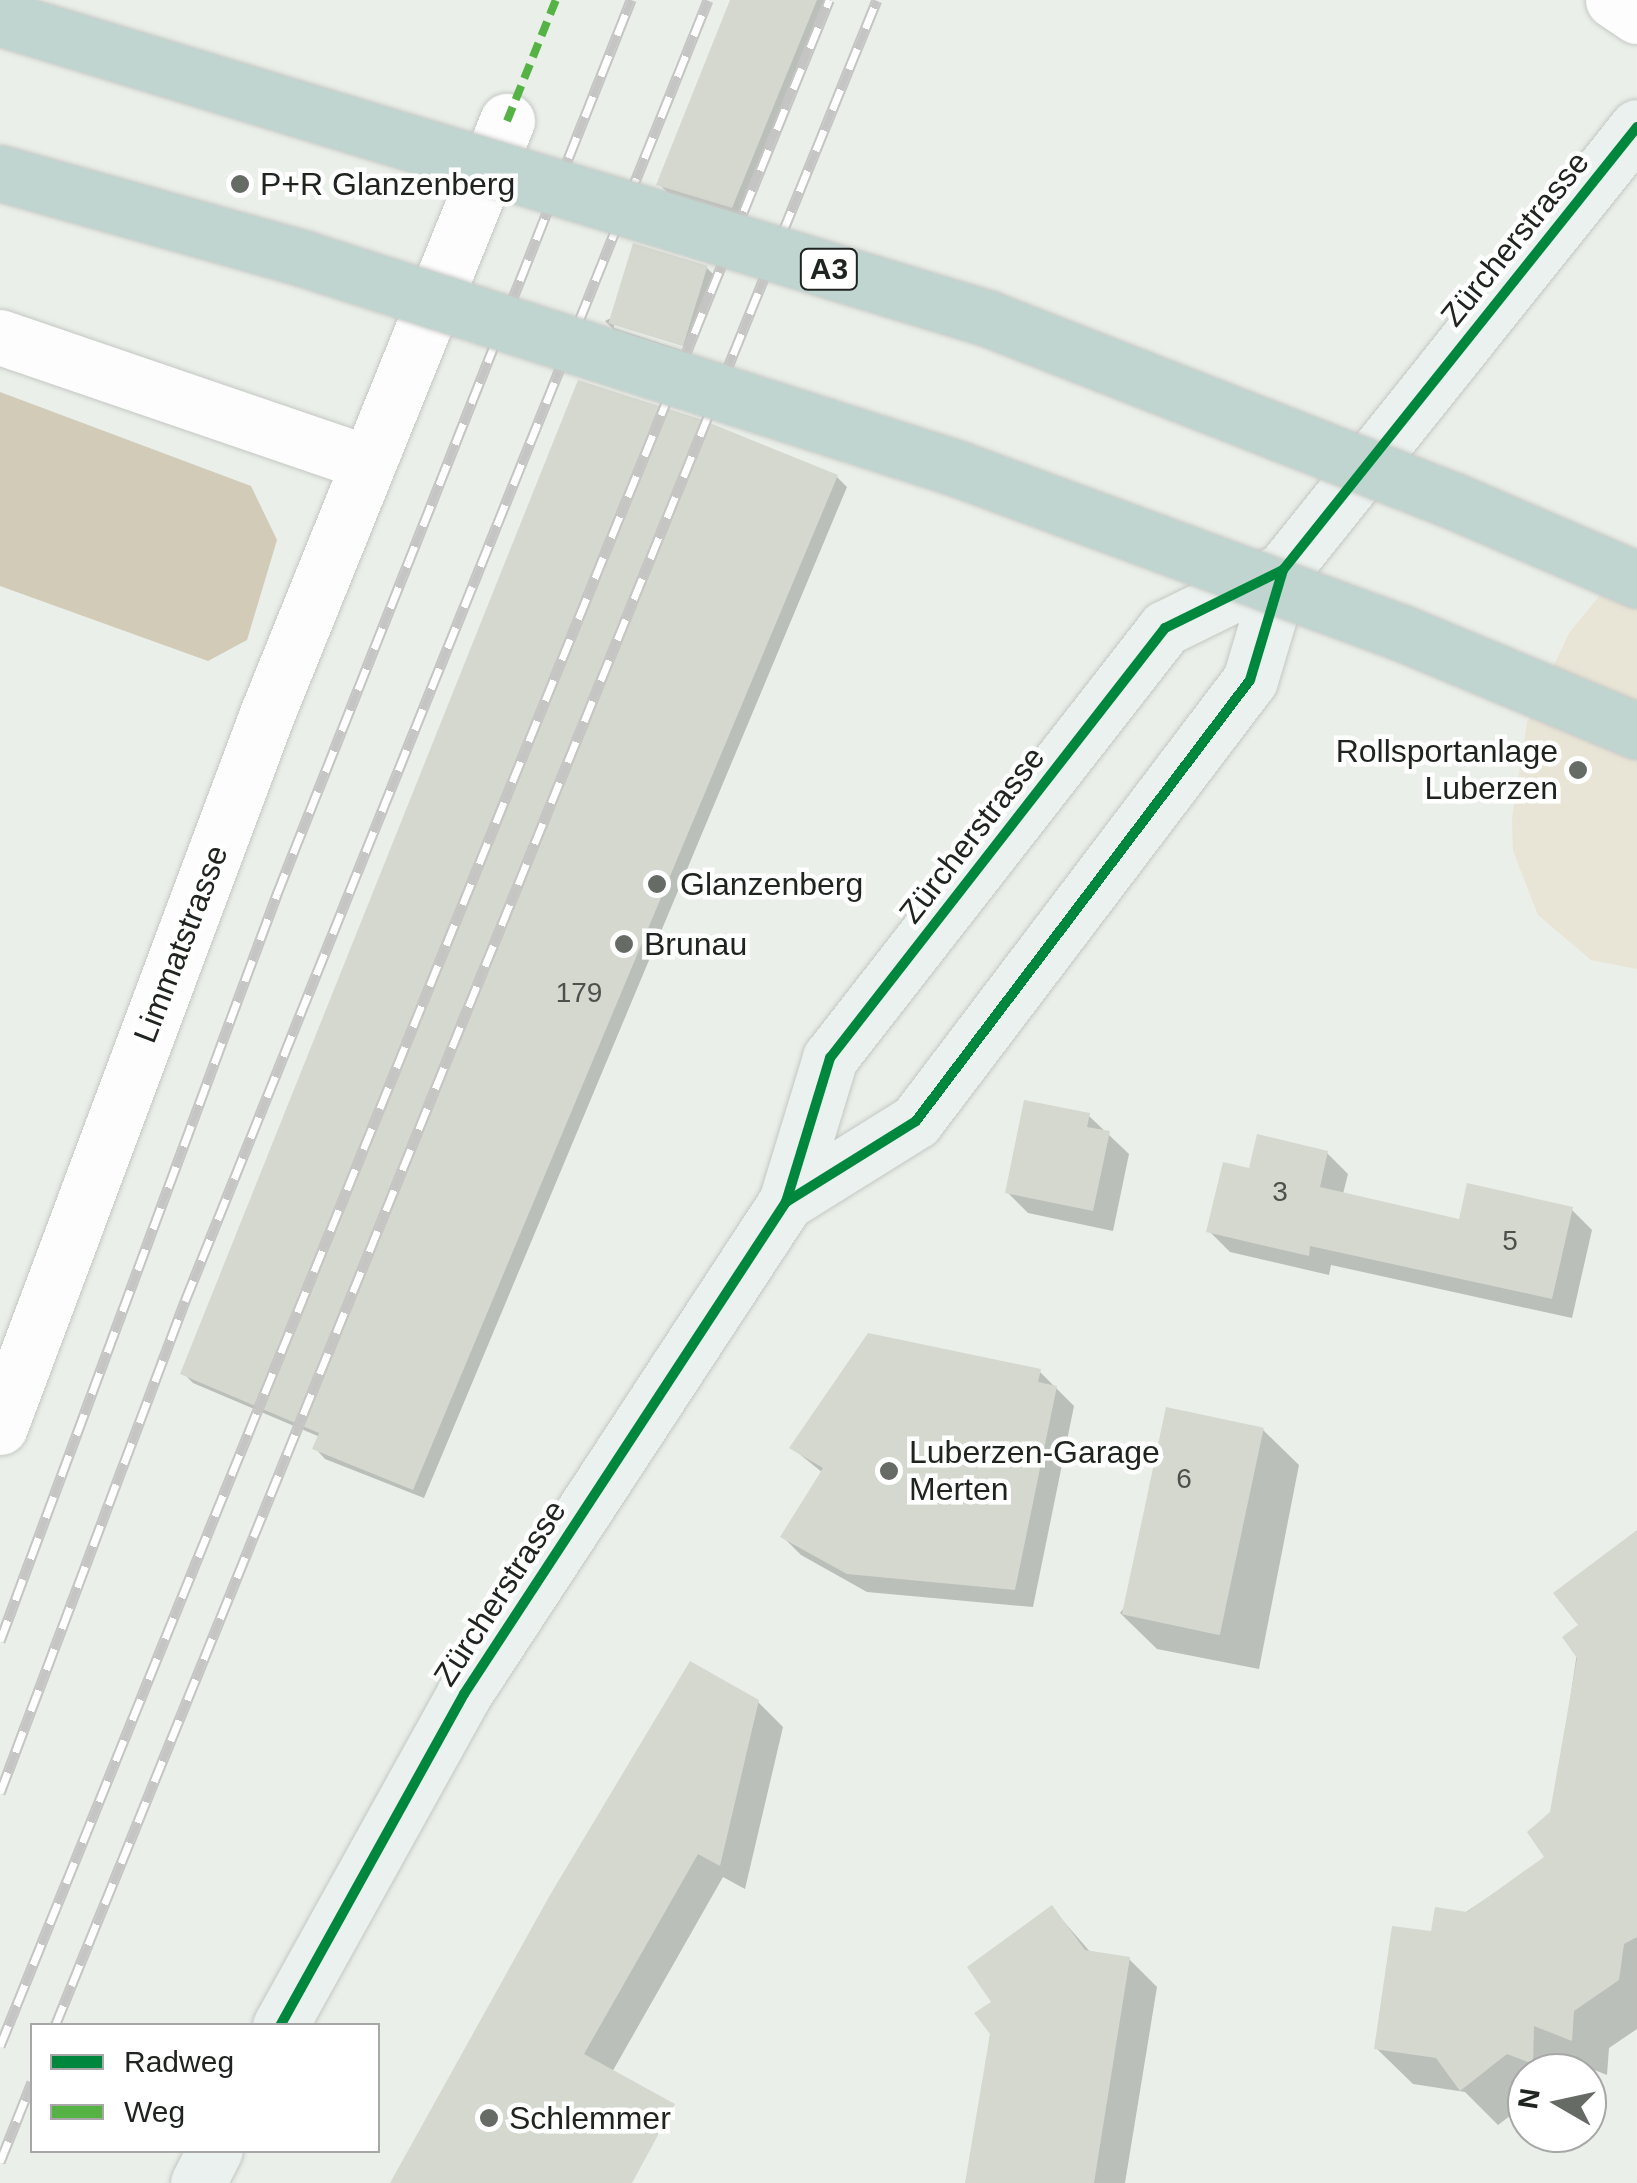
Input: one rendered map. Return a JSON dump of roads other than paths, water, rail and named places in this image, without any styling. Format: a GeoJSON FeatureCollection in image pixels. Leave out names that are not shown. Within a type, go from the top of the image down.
{"type":"FeatureCollection","features":[{"type":"Feature","properties":{"kind":"highway","name":"A3"},"geometry":{"type":"LineString","coordinates":[[0,18],[987,318],[1454,501],[1637,580]]}},
{"type":"Feature","properties":{"kind":"highway"},"geometry":{"type":"LineString","coordinates":[[0,172],[324,265],[956,468],[1402,634],[1637,732]]}},
{"type":"Feature","properties":{"kind":"main road","name":"Zürcherstrasse"},"geometry":{"type":"LineString","coordinates":[[786,1202],[916,1121],[1250,680],[1283,570],[1637,127]]}},
{"type":"Feature","properties":{"kind":"main road","name":"Zürcherstrasse"},"geometry":{"type":"LineString","coordinates":[[282,2023],[464,1694],[786,1202],[830,1058],[1165,628],[1283,570]]}},
{"type":"Feature","properties":{"kind":"main road"},"geometry":{"type":"LineString","coordinates":[[198,2183],[213,2153]]}},
{"type":"Feature","properties":{"kind":"street"},"geometry":{"type":"LineString","coordinates":[[1613,0],[1637,16]]}},
{"type":"Feature","properties":{"kind":"street","name":"Limmatstrasse"},"geometry":{"type":"LineString","coordinates":[[0,1427],[366,462],[507,122]]}},
{"type":"Feature","properties":{"kind":"street"},"geometry":{"type":"LineString","coordinates":[[0,336],[366,462]]}},
{"type":"Feature","properties":{"kind":"railway"},"geometry":{"type":"LineString","coordinates":[[0,1641],[277,894],[631,0]]}},
{"type":"Feature","properties":{"kind":"railway"},"geometry":{"type":"LineString","coordinates":[[0,1793],[185,1301],[708,0]]}},
{"type":"Feature","properties":{"kind":"railway"},"geometry":{"type":"LineString","coordinates":[[0,2046],[829,0]]}},
{"type":"Feature","properties":{"kind":"railway"},"geometry":{"type":"LineString","coordinates":[[56,2023],[877,0]]}},
{"type":"Feature","properties":{"kind":"railway"},"geometry":{"type":"LineString","coordinates":[[0,2162],[30,2087]]}},
{"type":"Feature","properties":{"kind":"place","name":"P+R Glanzenberg"},"geometry":{"type":"Point","coordinates":[240,184]}},
{"type":"Feature","properties":{"kind":"place","name":"Rollsportanlage Luberzen"},"geometry":{"type":"Point","coordinates":[1578,770]}},
{"type":"Feature","properties":{"kind":"place","name":"Glanzenberg"},"geometry":{"type":"Point","coordinates":[657,884]}},
{"type":"Feature","properties":{"kind":"place","name":"Brunau"},"geometry":{"type":"Point","coordinates":[624,944]}},
{"type":"Feature","properties":{"kind":"place","name":"Luberzen-Garage Merten"},"geometry":{"type":"Point","coordinates":[889,1471]}},
{"type":"Feature","properties":{"kind":"place","name":"Schlemmer"},"geometry":{"type":"Point","coordinates":[489,2118]}}]}
